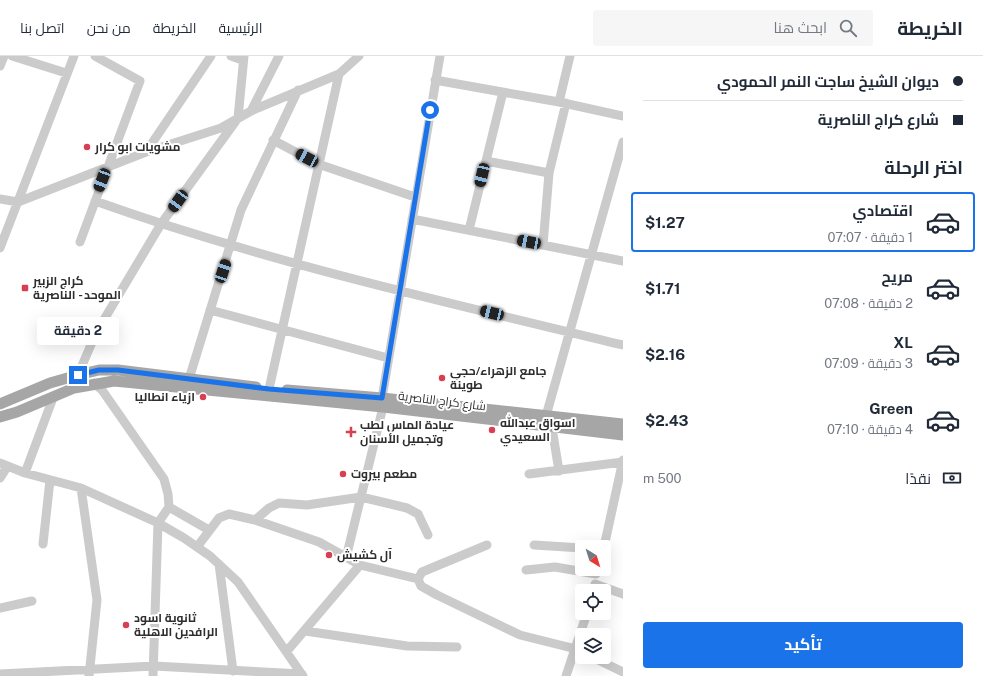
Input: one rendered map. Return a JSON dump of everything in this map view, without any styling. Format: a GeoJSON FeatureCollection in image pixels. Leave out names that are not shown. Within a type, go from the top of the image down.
{"type":"FeatureCollection","features":[{"type":"Feature","properties":{"kind":"main road","name":"شارع كراج الناصرية"},"geometry":{"type":"LineString","coordinates":[[0,404],[50,383],[99,370],[118,370],[383,403],[552,428],[623,435]]}},
{"type":"Feature","properties":{"kind":"main road","name":"شارع كراج الناصرية"},"geometry":{"type":"LineString","coordinates":[[0,417],[53,398],[74,388],[94,383],[114,381],[546,416],[623,424]]}},
{"type":"Feature","properties":{"kind":"street"},"geometry":{"type":"LineString","coordinates":[[0,66],[4,56]]}},
{"type":"Feature","properties":{"kind":"street"},"geometry":{"type":"LineString","coordinates":[[12,56],[66,73]]}},
{"type":"Feature","properties":{"kind":"street"},"geometry":{"type":"LineString","coordinates":[[0,248],[66,73],[74,56]]}},
{"type":"Feature","properties":{"kind":"street"},"geometry":{"type":"LineString","coordinates":[[80,242],[140,81],[95,56]]}},
{"type":"Feature","properties":{"kind":"street"},"geometry":{"type":"LineString","coordinates":[[146,152],[211,56]]}},
{"type":"Feature","properties":{"kind":"street"},"geometry":{"type":"LineString","coordinates":[[78,375],[96,333],[161,224],[238,118],[243,58],[231,56]]}},
{"type":"Feature","properties":{"kind":"street"},"geometry":{"type":"LineString","coordinates":[[251,111],[279,56]]}},
{"type":"Feature","properties":{"kind":"street"},"geometry":{"type":"LineString","coordinates":[[0,199],[18,202],[146,152],[221,128],[251,111],[339,74],[359,56]]}},
{"type":"Feature","properties":{"kind":"street"},"geometry":{"type":"LineString","coordinates":[[346,558],[383,403],[388,358],[440,56]]}},
{"type":"Feature","properties":{"kind":"street"},"geometry":{"type":"LineString","coordinates":[[543,245],[549,172],[570,56]]}},
{"type":"Feature","properties":{"kind":"street"},"geometry":{"type":"LineString","coordinates":[[269,389],[339,74]]}},
{"type":"Feature","properties":{"kind":"street"},"geometry":{"type":"LineString","coordinates":[[435,80],[562,103],[623,116]]}},
{"type":"Feature","properties":{"kind":"street"},"geometry":{"type":"LineString","coordinates":[[189,379],[232,244],[241,210],[298,90]]}},
{"type":"Feature","properties":{"kind":"street"},"geometry":{"type":"LineString","coordinates":[[470,230],[503,92]]}},
{"type":"Feature","properties":{"kind":"street"},"geometry":{"type":"LineString","coordinates":[[273,140],[318,164],[415,197]]}},
{"type":"Feature","properties":{"kind":"street"},"geometry":{"type":"LineString","coordinates":[[546,416],[623,142]]}},
{"type":"Feature","properties":{"kind":"street"},"geometry":{"type":"LineString","coordinates":[[486,161],[549,172]]}},
{"type":"Feature","properties":{"kind":"street"},"geometry":{"type":"LineString","coordinates":[[94,201],[161,224],[400,291],[623,345]]}},
{"type":"Feature","properties":{"kind":"street"},"geometry":{"type":"LineString","coordinates":[[412,219],[623,261]]}},
{"type":"Feature","properties":{"kind":"street"},"geometry":{"type":"LineString","coordinates":[[210,310],[388,358]]}},
{"type":"Feature","properties":{"kind":"street"},"geometry":{"type":"LineString","coordinates":[[94,383],[102,390],[164,479],[168,494],[169,507],[158,523],[154,676]]}},
{"type":"Feature","properties":{"kind":"street"},"geometry":{"type":"LineString","coordinates":[[25,473],[53,398]]}},
{"type":"Feature","properties":{"kind":"street"},"geometry":{"type":"LineString","coordinates":[[552,428],[559,472]]}},
{"type":"Feature","properties":{"kind":"street"},"geometry":{"type":"LineString","coordinates":[[529,474],[559,472],[623,461],[606,540]]}},
{"type":"Feature","properties":{"kind":"street"},"geometry":{"type":"LineString","coordinates":[[0,478],[4,465],[25,473],[81,488],[158,523],[197,547],[219,564],[238,582],[287,651],[302,675]]}},
{"type":"Feature","properties":{"kind":"street"},"geometry":{"type":"LineString","coordinates":[[43,544],[50,480]]}},
{"type":"Feature","properties":{"kind":"street"},"geometry":{"type":"LineString","coordinates":[[81,488],[97,600],[89,672]]}},
{"type":"Feature","properties":{"kind":"street"},"geometry":{"type":"LineString","coordinates":[[255,520],[269,508],[279,503],[307,506],[361,497],[407,508],[418,514],[428,535]]}},
{"type":"Feature","properties":{"kind":"street"},"geometry":{"type":"LineString","coordinates":[[169,507],[209,530]]}},
{"type":"Feature","properties":{"kind":"street"},"geometry":{"type":"LineString","coordinates":[[613,512],[623,513]]}},
{"type":"Feature","properties":{"kind":"street"},"geometry":{"type":"LineString","coordinates":[[197,547],[219,518],[225,515],[255,520],[319,542],[360,565],[418,579]]}},
{"type":"Feature","properties":{"kind":"street"},"geometry":{"type":"LineString","coordinates":[[534,545],[575,548]]}},
{"type":"Feature","properties":{"kind":"street"},"geometry":{"type":"LineString","coordinates":[[418,579],[422,572],[487,546]]}},
{"type":"Feature","properties":{"kind":"street"},"geometry":{"type":"LineString","coordinates":[[219,564],[233,671]]}},
{"type":"Feature","properties":{"kind":"street"},"geometry":{"type":"LineString","coordinates":[[287,651],[360,565]]}},
{"type":"Feature","properties":{"kind":"street"},"geometry":{"type":"LineString","coordinates":[[526,570],[555,567],[575,569]]}},
{"type":"Feature","properties":{"kind":"street"},"geometry":{"type":"LineString","coordinates":[[418,579],[421,586],[520,635],[575,650]]}},
{"type":"Feature","properties":{"kind":"street"},"geometry":{"type":"LineString","coordinates":[[611,591],[623,594]]}},
{"type":"Feature","properties":{"kind":"street"},"geometry":{"type":"LineString","coordinates":[[0,608],[32,601]]}},
{"type":"Feature","properties":{"kind":"street"},"geometry":{"type":"LineString","coordinates":[[305,631],[407,646],[457,647]]}},
{"type":"Feature","properties":{"kind":"street"},"geometry":{"type":"LineString","coordinates":[[566,676],[575,659]]}},
{"type":"Feature","properties":{"kind":"street"},"geometry":{"type":"LineString","coordinates":[[606,664],[623,672]]}},
{"type":"Feature","properties":{"kind":"street"},"geometry":{"type":"LineString","coordinates":[[0,674],[89,672],[154,666],[265,674],[302,675]]}},
{"type":"Feature","properties":{"kind":"place","name":"مشويات ابو كرار"},"geometry":{"type":"Point","coordinates":[87,147]}},
{"type":"Feature","properties":{"kind":"place","name":"كراج الزبير الموحد - الناصرية"},"geometry":{"type":"Point","coordinates":[25,288]}},
{"type":"Feature","properties":{"kind":"place","name":"جامع الزهراء/حجي طوينة"},"geometry":{"type":"Point","coordinates":[442,378]}},
{"type":"Feature","properties":{"kind":"place","name":"ازياء انطاليا"},"geometry":{"type":"Point","coordinates":[203,397]}},
{"type":"Feature","properties":{"kind":"place","name":"اسواق عبدالله السعيدي"},"geometry":{"type":"Point","coordinates":[492,430]}},
{"type":"Feature","properties":{"kind":"place","name":"عيادة الماس لطب وتجميل الأسنان"},"geometry":{"type":"Point","coordinates":[351,432]}},
{"type":"Feature","properties":{"kind":"place","name":"مطعم بيروت"},"geometry":{"type":"Point","coordinates":[343,474]}},
{"type":"Feature","properties":{"kind":"place","name":"آل كشيش"},"geometry":{"type":"Point","coordinates":[329,555]}},
{"type":"Feature","properties":{"kind":"place","name":"ثانوية اسود الرافدين الاهلية"},"geometry":{"type":"Point","coordinates":[126,625]}},
{"type":"Feature","properties":{"kind":"route"},"geometry":{"type":"LineString","coordinates":[[78,375],[99,370],[118,370],[269,389],[382,398],[430,110]]}}]}
